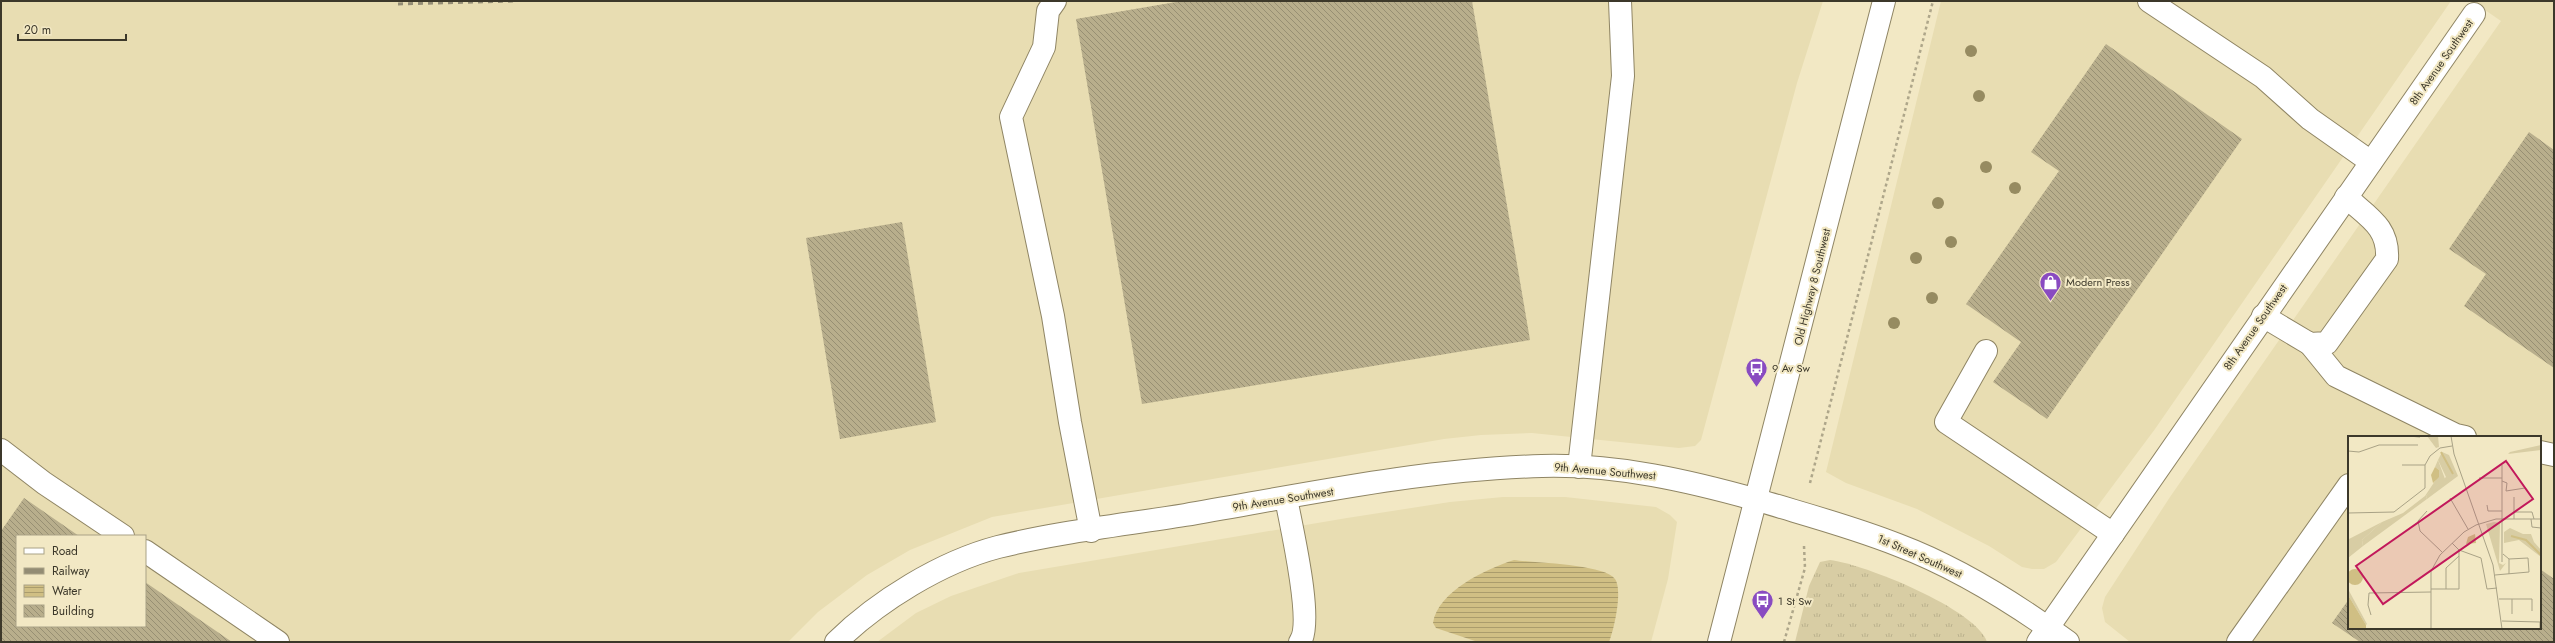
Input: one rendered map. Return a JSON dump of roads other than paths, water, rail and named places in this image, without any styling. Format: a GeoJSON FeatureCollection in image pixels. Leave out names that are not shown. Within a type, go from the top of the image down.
{"type":"FeatureCollection","features":[{"type":"Feature","properties":{"kind":"street"},"geometry":{"type":"LineString","coordinates":[[1054,1],[1048,11],[1044,47],[1011,117],[1053,316],[1070,422],[1091,531]]}},
{"type":"Feature","properties":{"kind":"street"},"geometry":{"type":"LineString","coordinates":[[1579,467],[1623,76],[1620,1]]}},
{"type":"Feature","properties":{"kind":"street","name":"Old Highway 8 Southwest"},"geometry":{"type":"LineString","coordinates":[[1719,642],[1757,500],[1884,1]]}},
{"type":"Feature","properties":{"kind":"street"},"geometry":{"type":"LineString","coordinates":[[2149,1],[2263,77],[2310,119],[2371,162]]}},
{"type":"Feature","properties":{"kind":"street","name":"8th Avenue Southwest"},"geometry":{"type":"LineString","coordinates":[[2043,635],[2474,14]]}},
{"type":"Feature","properties":{"kind":"street"},"geometry":{"type":"LineString","coordinates":[[2310,344],[2326,343],[2387,259],[2388,244],[2381,229],[2346,197]]}},
{"type":"Feature","properties":{"kind":"street"},"geometry":{"type":"LineString","coordinates":[[2263,316],[2310,344],[2336,376],[2460,436]]}},
{"type":"Feature","properties":{"kind":"street"},"geometry":{"type":"LineString","coordinates":[[1986,351],[1946,422],[2113,534]]}},
{"type":"Feature","properties":{"kind":"street"},"geometry":{"type":"LineString","coordinates":[[1,450],[44,483],[122,535]]}},
{"type":"Feature","properties":{"kind":"street"},"geometry":{"type":"LineString","coordinates":[[2541,452],[2554,455]]}},
{"type":"Feature","properties":{"kind":"street","name":"9th Avenue Southwest"},"geometry":{"type":"LineString","coordinates":[[836,642],[857,622],[900,591],[946,568],[996,548],[1286,498],[1439,475],[1504,468],[1579,467],[1645,474],[1698,483],[1757,500]]}},
{"type":"Feature","properties":{"kind":"street"},"geometry":{"type":"LineString","coordinates":[[2238,642],[2348,486]]}},
{"type":"Feature","properties":{"kind":"street"},"geometry":{"type":"LineString","coordinates":[[1286,498],[1303,593],[1305,640]]}},
{"type":"Feature","properties":{"kind":"street","name":"1st Street Southwest"},"geometry":{"type":"LineString","coordinates":[[1757,500],[1831,520],[1902,546],[1973,580],[2043,635],[2068,642]]}},
{"type":"Feature","properties":{"kind":"street"},"geometry":{"type":"LineString","coordinates":[[146,552],[278,642]]}},
{"type":"Feature","properties":{"kind":"water"},"geometry":{"type":"Polygon","coordinates":[[[1514,560],[1583,567],[1608,574],[1615,579],[1617,584],[1618,601],[1609,642],[1478,642],[1436,628],[1433,623],[1437,611],[1453,591],[1477,575],[1514,560]]]}},
{"type":"Feature","properties":{"kind":"railway"},"geometry":{"type":"LineString","coordinates":[[398,4],[514,1]]}},
{"type":"Feature","properties":{"kind":"place","name":"Modern Press"},"geometry":{"type":"Point","coordinates":[2051,302]}},
{"type":"Feature","properties":{"kind":"place","name":"9 Av Sw"},"geometry":{"type":"Point","coordinates":[1756,388]}},
{"type":"Feature","properties":{"kind":"place","name":"1 St Sw"},"geometry":{"type":"Point","coordinates":[1763,620]}}]}
